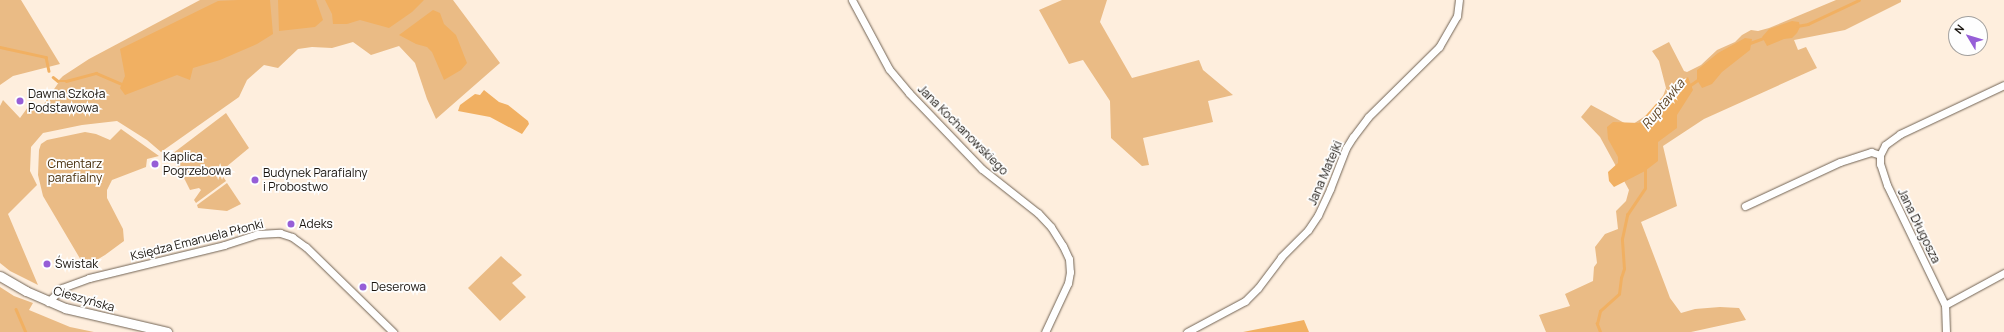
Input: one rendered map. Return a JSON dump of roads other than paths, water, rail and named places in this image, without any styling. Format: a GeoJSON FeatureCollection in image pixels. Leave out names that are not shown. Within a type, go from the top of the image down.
{"type":"FeatureCollection","features":[{"type":"Feature","properties":{"kind":"main road","name":"Cieszyńska"},"geometry":{"type":"LineString","coordinates":[[0,276],[26,292],[48,302],[94,316],[167,332]]}},
{"type":"Feature","properties":{"kind":"street","name":"Jana Kochanowskiego"},"geometry":{"type":"LineString","coordinates":[[852,0],[889,69],[909,93],[982,169],[1038,213],[1051,227],[1063,246],[1068,259],[1070,272],[1068,283],[1044,332]]}},
{"type":"Feature","properties":{"kind":"street","name":"Jana Matejki"},"geometry":{"type":"LineString","coordinates":[[1187,332],[1245,301],[1258,288],[1281,257],[1308,230],[1327,196],[1346,148],[1353,137],[1368,116],[1439,47],[1457,16],[1459,0]]}},
{"type":"Feature","properties":{"kind":"street"},"geometry":{"type":"LineString","coordinates":[[1745,206],[1840,162],[1872,152],[1880,155],[1885,145],[1900,134],[2004,85]]}},
{"type":"Feature","properties":{"kind":"street","name":"Jana Długosza"},"geometry":{"type":"LineString","coordinates":[[1880,155],[1880,164],[1887,186],[1945,305],[1946,332]]}},
{"type":"Feature","properties":{"kind":"street","name":"Księdza Emanuela Płonki"},"geometry":{"type":"LineString","coordinates":[[48,302],[62,288],[89,278],[224,245],[258,234],[274,233],[292,237],[306,247],[393,332]]}},
{"type":"Feature","properties":{"kind":"street"},"geometry":{"type":"LineString","coordinates":[[1945,305],[2004,273]]}},
{"type":"Feature","properties":{"kind":"waterway","name":"Ruptawka"},"geometry":{"type":"LineString","coordinates":[[1797,26],[1808,24],[1859,0]]}},
{"type":"Feature","properties":{"kind":"waterway","name":"Ruptawka"},"geometry":{"type":"LineString","coordinates":[[1750,43],[1764,38]]}},
{"type":"Feature","properties":{"kind":"waterway"},"geometry":{"type":"LineString","coordinates":[[0,47],[46,57],[49,71]]}},
{"type":"Feature","properties":{"kind":"waterway"},"geometry":{"type":"LineString","coordinates":[[53,77],[58,81],[66,81],[96,73],[122,84]]}},
{"type":"Feature","properties":{"kind":"waterway","name":"Ruptawka"},"geometry":{"type":"LineString","coordinates":[[1689,86],[1699,79]]}},
{"type":"Feature","properties":{"kind":"waterway","name":"Ruptawka"},"geometry":{"type":"LineString","coordinates":[[1600,332],[1597,324],[1600,311],[1619,294],[1624,269],[1622,239],[1627,215],[1645,188],[1645,168]]}},
{"type":"Feature","properties":{"kind":"waterway","name":"Ruptawka"},"geometry":{"type":"LineString","coordinates":[[16,309],[26,332]]}},
{"type":"Feature","properties":{"kind":"place","name":"Dawna Szkoła Podstawowa"},"geometry":{"type":"Point","coordinates":[20,101]}},
{"type":"Feature","properties":{"kind":"place","name":"Kaplica Pogrzebowa"},"geometry":{"type":"Point","coordinates":[155,164]}},
{"type":"Feature","properties":{"kind":"place","name":"Budynek Parafialny i Probostwo"},"geometry":{"type":"Point","coordinates":[255,180]}},
{"type":"Feature","properties":{"kind":"place","name":"Adeks"},"geometry":{"type":"Point","coordinates":[291,224]}},
{"type":"Feature","properties":{"kind":"place","name":"Świstak"},"geometry":{"type":"Point","coordinates":[47,264]}},
{"type":"Feature","properties":{"kind":"place","name":"Deserowa"},"geometry":{"type":"Point","coordinates":[363,287]}},
{"type":"Feature","properties":{"kind":"park label","name":"Cmentarz parafialny"},"geometry":{"type":"Point","coordinates":[75,171]}}]}
